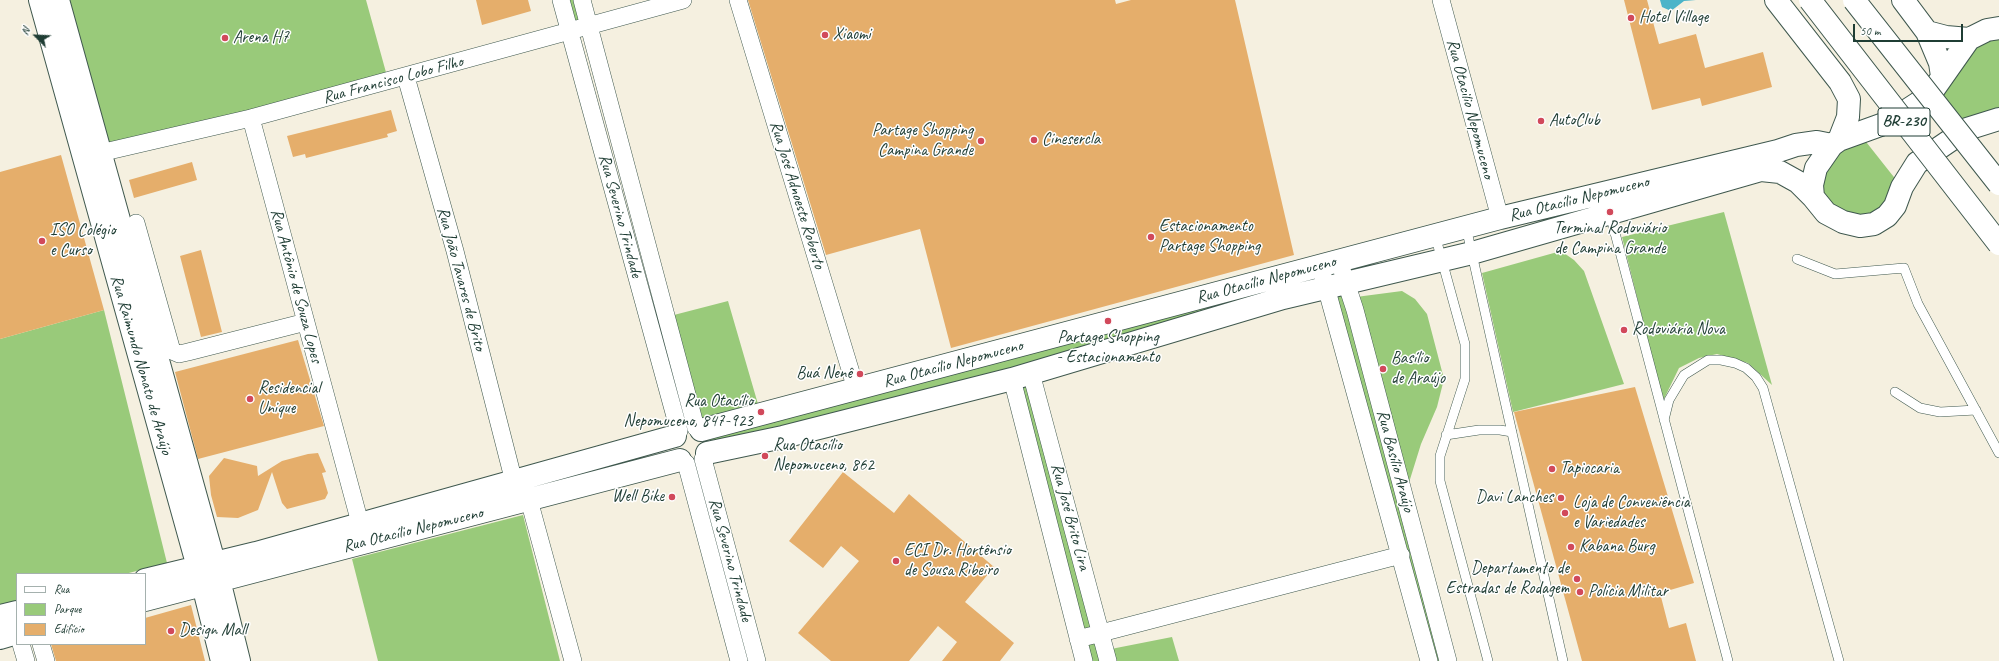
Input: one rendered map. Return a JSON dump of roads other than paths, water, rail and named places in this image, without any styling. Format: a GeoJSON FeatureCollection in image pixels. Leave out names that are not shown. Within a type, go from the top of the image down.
{"type":"FeatureCollection","features":[{"type":"Feature","properties":{"kind":"main road","name":"Rua Raimundo Nonato de Araújo"},"geometry":{"type":"LineString","coordinates":[[40,0],[208,574],[239,661]]}},
{"type":"Feature","properties":{"kind":"main road","name":"Rua Raimundo Nonato de Araújo"},"geometry":{"type":"LineString","coordinates":[[58,0],[100,153],[208,574],[222,661]]}},
{"type":"Feature","properties":{"kind":"main road"},"geometry":{"type":"LineString","coordinates":[[1776,0],[1840,82],[1848,99],[1848,117],[1835,143],[1816,168],[1812,184],[1813,197]]}},
{"type":"Feature","properties":{"kind":"main road","name":"BR-230"},"geometry":{"type":"LineString","coordinates":[[1810,0],[1999,244]]}},
{"type":"Feature","properties":{"kind":"main road","name":"BR-230"},"geometry":{"type":"LineString","coordinates":[[1854,0],[1999,184]]}},
{"type":"Feature","properties":{"kind":"main road"},"geometry":{"type":"LineString","coordinates":[[1903,0],[1927,32],[1940,63],[1942,76]]}},
{"type":"Feature","properties":{"kind":"main road"},"geometry":{"type":"LineString","coordinates":[[1835,143],[1889,122],[1929,96],[1969,39],[1987,30],[1999,28]]}},
{"type":"Feature","properties":{"kind":"main road"},"geometry":{"type":"LineString","coordinates":[[1927,32],[1946,37],[1969,39]]}},
{"type":"Feature","properties":{"kind":"main road","name":"Rua Otacílio Nepomuceno"},"geometry":{"type":"LineString","coordinates":[[1725,172],[1761,170],[1780,172],[1798,182],[1826,213],[1843,222],[1860,226],[1874,224],[1886,216],[1895,206],[1902,187],[1917,163],[1967,129],[1994,125]]}},
{"type":"Feature","properties":{"kind":"main road","name":"Rua Otacílio Nepomuceno"},"geometry":{"type":"LineString","coordinates":[[146,580],[208,574],[529,500],[1021,376],[1283,298],[1347,284],[1472,252],[1607,203],[1725,172],[1796,145],[1817,142],[1835,143]]}},
{"type":"Feature","properties":{"kind":"main road","name":"Rua Otacílio Nepomuceno"},"geometry":{"type":"LineString","coordinates":[[146,600],[208,574],[360,523],[514,482],[688,431],[856,389],[1500,218],[1607,203]]}},
{"type":"Feature","properties":{"kind":"main road"},"geometry":{"type":"LineString","coordinates":[[688,431],[705,434],[709,443],[694,459],[674,452],[672,446],[688,431]]}},
{"type":"Feature","properties":{"kind":"main road"},"geometry":{"type":"LineString","coordinates":[[0,616],[16,612]]}},
{"type":"Feature","properties":{"kind":"main road"},"geometry":{"type":"LineString","coordinates":[[0,638],[16,633]]}},
{"type":"Feature","properties":{"kind":"street","name":"Rua Severino Trindade"},"geometry":{"type":"LineString","coordinates":[[561,0],[688,431]]}},
{"type":"Feature","properties":{"kind":"street","name":"Rua Severino Trindade"},"geometry":{"type":"LineString","coordinates":[[582,0],[688,431]]}},
{"type":"Feature","properties":{"kind":"street","name":"Rua Francisco Lobo Filho"},"geometry":{"type":"LineString","coordinates":[[100,153],[251,118],[406,77],[683,0]]}},
{"type":"Feature","properties":{"kind":"street","name":"Rua José Adnoeste Roberto"},"geometry":{"type":"LineString","coordinates":[[738,0],[856,389]]}},
{"type":"Feature","properties":{"kind":"street","name":"Rua Otacilio Nepomuceno"},"geometry":{"type":"LineString","coordinates":[[1440,0],[1500,218]]}},
{"type":"Feature","properties":{"kind":"street","name":"Rua João Tavares de Brito"},"geometry":{"type":"LineString","coordinates":[[406,77],[455,251],[514,482]]}},
{"type":"Feature","properties":{"kind":"street","name":"Rua Antônio de Souza Lopes"},"geometry":{"type":"LineString","coordinates":[[251,118],[299,325],[360,523]]}},
{"type":"Feature","properties":{"kind":"street"},"geometry":{"type":"LineString","coordinates":[[136,223],[172,351],[179,354],[299,325]]}},
{"type":"Feature","properties":{"kind":"street","name":"Rua Basílio Araújo"},"geometry":{"type":"LineString","coordinates":[[1330,264],[1347,284],[1448,661]]}},
{"type":"Feature","properties":{"kind":"street","name":"Rua Basílio Araújo"},"geometry":{"type":"LineString","coordinates":[[1330,264],[1326,288],[1430,661]]}},
{"type":"Feature","properties":{"kind":"street","name":"Rua José Brito Lira"},"geometry":{"type":"LineString","coordinates":[[1021,376],[1101,632],[1108,661]]}},
{"type":"Feature","properties":{"kind":"street","name":"Rua José Brito Lira"},"geometry":{"type":"LineString","coordinates":[[1021,376],[1084,661]]}},
{"type":"Feature","properties":{"kind":"street","name":"Rua Severino Trindade"},"geometry":{"type":"LineString","coordinates":[[694,459],[739,661]]}},
{"type":"Feature","properties":{"kind":"street","name":"Rua Severino Trindade"},"geometry":{"type":"LineString","coordinates":[[694,459],[757,661]]}},
{"type":"Feature","properties":{"kind":"street"},"geometry":{"type":"LineString","coordinates":[[529,500],[573,661]]}},
{"type":"Feature","properties":{"kind":"street"},"geometry":{"type":"LineString","coordinates":[[1078,639],[1401,555]]}},
{"type":"Feature","properties":{"kind":"street"},"geometry":{"type":"LineString","coordinates":[[21,645],[26,661]]}},
{"type":"Feature","properties":{"kind":"street"},"geometry":{"type":"LineString","coordinates":[[41,645],[46,661]]}},
{"type":"Feature","properties":{"kind":"lane"},"geometry":{"type":"LineString","coordinates":[[1607,203],[1728,661]]}},
{"type":"Feature","properties":{"kind":"lane"},"geometry":{"type":"LineString","coordinates":[[1466,227],[1563,661]]}},
{"type":"Feature","properties":{"kind":"lane"},"geometry":{"type":"LineString","coordinates":[[1434,235],[1465,344],[1465,379],[1440,456],[1440,481],[1488,661]]}},
{"type":"Feature","properties":{"kind":"lane"},"geometry":{"type":"LineString","coordinates":[[1797,259],[1835,274],[1904,268],[1918,304],[1999,453]]}},
{"type":"Feature","properties":{"kind":"lane"},"geometry":{"type":"LineString","coordinates":[[1664,421],[1669,400],[1684,375],[1708,360],[1721,360],[1735,363],[1746,368],[1756,377],[1763,388],[1839,661]]}},
{"type":"Feature","properties":{"kind":"lane"},"geometry":{"type":"LineString","coordinates":[[1895,392],[1920,408],[1940,412],[1976,410]]}},
{"type":"Feature","properties":{"kind":"lane"},"geometry":{"type":"LineString","coordinates":[[1446,435],[1486,430],[1512,432]]}},
{"type":"Feature","properties":{"kind":"water"},"geometry":{"type":"Polygon","coordinates":[[[1660,0],[1696,0],[1684,1],[1671,11],[1662,7],[1660,0]]]}},
{"type":"Feature","properties":{"kind":"place","name":"Hotel Village"},"geometry":{"type":"Point","coordinates":[1631,18]}},
{"type":"Feature","properties":{"kind":"place","name":"Xiaomi"},"geometry":{"type":"Point","coordinates":[825,35]}},
{"type":"Feature","properties":{"kind":"place","name":"Arena H7"},"geometry":{"type":"Point","coordinates":[225,38]}},
{"type":"Feature","properties":{"kind":"place","name":"AutoClub"},"geometry":{"type":"Point","coordinates":[1541,121]}},
{"type":"Feature","properties":{"kind":"place","name":"Cinesercla"},"geometry":{"type":"Point","coordinates":[1034,140]}},
{"type":"Feature","properties":{"kind":"place","name":"Partage Shopping Campina Grande"},"geometry":{"type":"Point","coordinates":[981,141]}},
{"type":"Feature","properties":{"kind":"place","name":"Terminal Rodoviário de Campina Grande"},"geometry":{"type":"Point","coordinates":[1610,212]}},
{"type":"Feature","properties":{"kind":"place","name":"Estacionamento Partage Shopping"},"geometry":{"type":"Point","coordinates":[1151,237]}},
{"type":"Feature","properties":{"kind":"place","name":"ISO Colégio e Curso"},"geometry":{"type":"Point","coordinates":[42,241]}},
{"type":"Feature","properties":{"kind":"place","name":"Partage Shopping - Estacionamento"},"geometry":{"type":"Point","coordinates":[1108,321]}},
{"type":"Feature","properties":{"kind":"place","name":"Rodoviária Nova"},"geometry":{"type":"Point","coordinates":[1624,330]}},
{"type":"Feature","properties":{"kind":"place","name":"Basílio de Araújo"},"geometry":{"type":"Point","coordinates":[1383,369]}},
{"type":"Feature","properties":{"kind":"place","name":"Buá Nenê"},"geometry":{"type":"Point","coordinates":[860,374]}},
{"type":"Feature","properties":{"kind":"place","name":"Residencial Unique"},"geometry":{"type":"Point","coordinates":[250,399]}},
{"type":"Feature","properties":{"kind":"place","name":"Rua Otacílio Nepomuceno, 847-923"},"geometry":{"type":"Point","coordinates":[761,412]}},
{"type":"Feature","properties":{"kind":"place","name":"Rua Otacílio Nepomuceno, 862"},"geometry":{"type":"Point","coordinates":[765,456]}},
{"type":"Feature","properties":{"kind":"place","name":"Tapiocaria"},"geometry":{"type":"Point","coordinates":[1552,469]}},
{"type":"Feature","properties":{"kind":"place","name":"Well Bike"},"geometry":{"type":"Point","coordinates":[672,497]}},
{"type":"Feature","properties":{"kind":"place","name":"Davi Lanches"},"geometry":{"type":"Point","coordinates":[1561,498]}},
{"type":"Feature","properties":{"kind":"place","name":"Loja de Conveniência e Variedades"},"geometry":{"type":"Point","coordinates":[1565,513]}},
{"type":"Feature","properties":{"kind":"place","name":"Kabana Burg"},"geometry":{"type":"Point","coordinates":[1571,547]}},
{"type":"Feature","properties":{"kind":"place","name":"ECI Dr. Hortênsio de Sousa Ribeiro"},"geometry":{"type":"Point","coordinates":[896,561]}},
{"type":"Feature","properties":{"kind":"place","name":"Departamento de Estradas de Rodagem"},"geometry":{"type":"Point","coordinates":[1577,579]}},
{"type":"Feature","properties":{"kind":"place","name":"Polícia Militar"},"geometry":{"type":"Point","coordinates":[1580,592]}},
{"type":"Feature","properties":{"kind":"place","name":"Design Mall"},"geometry":{"type":"Point","coordinates":[171,631]}}]}
